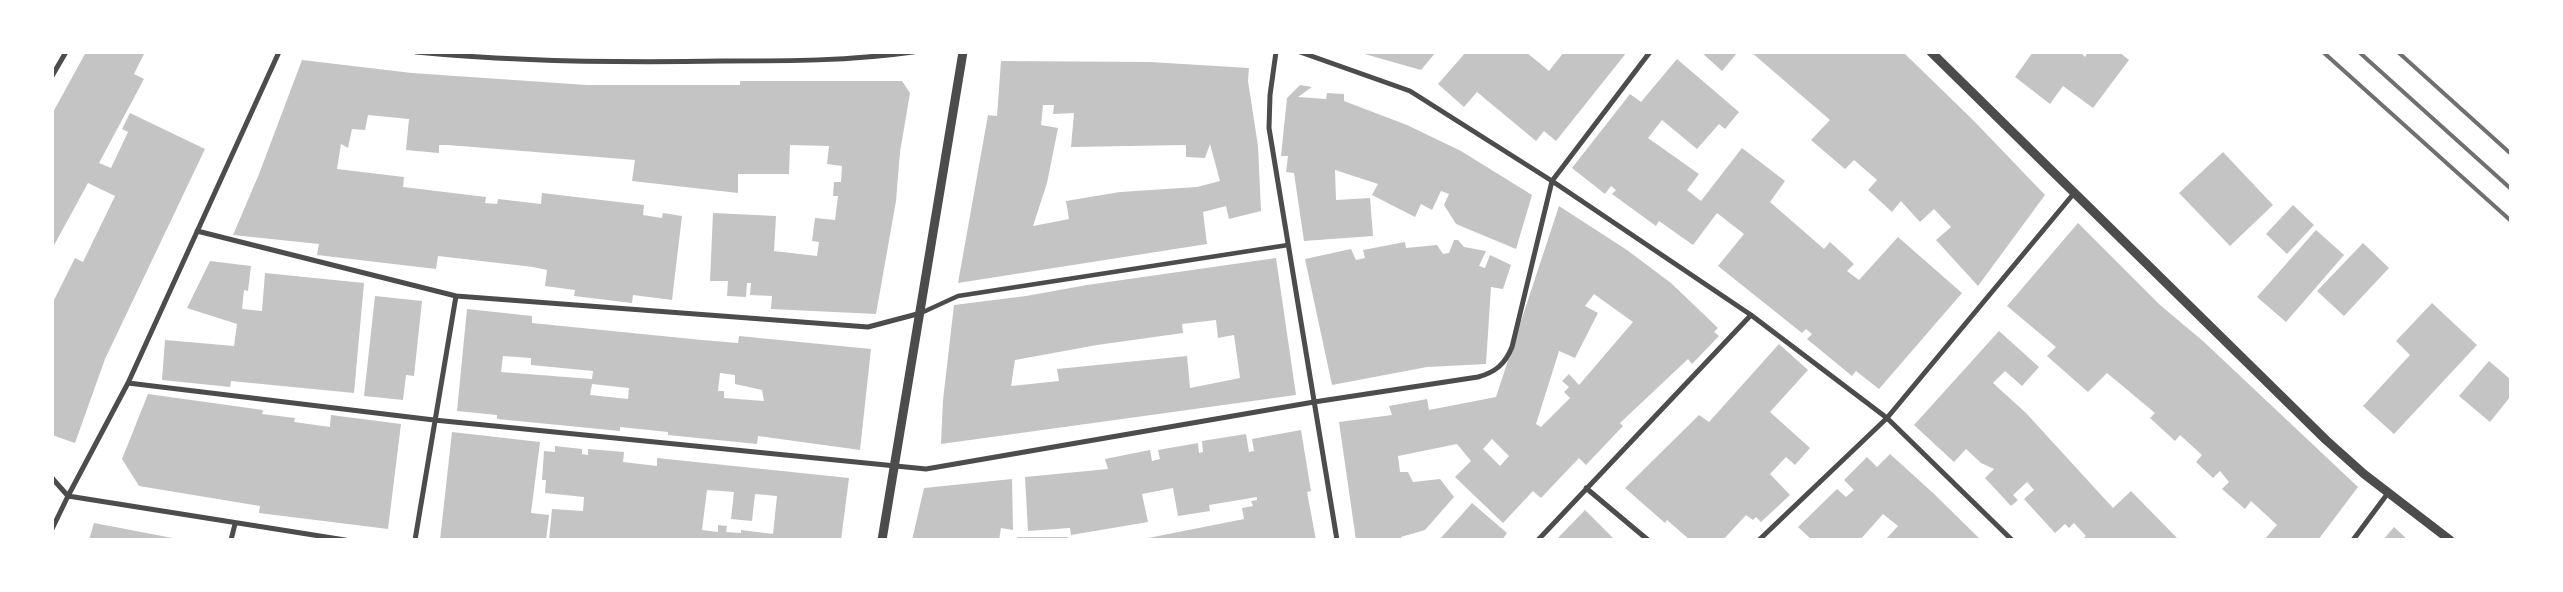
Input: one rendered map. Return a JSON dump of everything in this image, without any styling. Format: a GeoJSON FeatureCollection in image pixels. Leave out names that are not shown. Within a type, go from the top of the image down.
{"type":"FeatureCollection","features":[{"type":"Feature","properties":{"kind":"street"},"geometry":{"type":"LineString","coordinates":[[52,76],[66,52]]}},
{"type":"Feature","properties":{"kind":"street"},"geometry":{"type":"LineString","coordinates":[[52,529],[128,383],[278,52]]}},
{"type":"Feature","properties":{"kind":"street"},"geometry":{"type":"LineString","coordinates":[[416,52],[545,61],[625,63],[813,60],[913,52]]}},
{"type":"Feature","properties":{"kind":"street"},"geometry":{"type":"LineString","coordinates":[[882,540],[963,52]]}},
{"type":"Feature","properties":{"kind":"street"},"geometry":{"type":"LineString","coordinates":[[1276,52],[1270,95],[1269,128],[1337,540]]}},
{"type":"Feature","properties":{"kind":"street"},"geometry":{"type":"LineString","coordinates":[[1300,52],[1410,91],[1552,181],[1751,315],[1886,418],[2012,540]]}},
{"type":"Feature","properties":{"kind":"street"},"geometry":{"type":"LineString","coordinates":[[128,383],[434,420],[894,468],[926,469],[1314,402],[1478,377],[1490,374],[1500,367],[1512,347],[1552,181],[1650,52]]}},
{"type":"Feature","properties":{"kind":"street"},"geometry":{"type":"LineString","coordinates":[[1931,52],[2076,192],[2326,440],[2388,493],[2450,540]]}},
{"type":"Feature","properties":{"kind":"street"},"geometry":{"type":"LineString","coordinates":[[1759,540],[1886,418],[2076,192]]}},
{"type":"Feature","properties":{"kind":"street"},"geometry":{"type":"LineString","coordinates":[[197,232],[456,296],[868,327],[921,313],[958,296],[1288,244]]}},
{"type":"Feature","properties":{"kind":"street"},"geometry":{"type":"LineString","coordinates":[[415,540],[456,296]]}},
{"type":"Feature","properties":{"kind":"street"},"geometry":{"type":"LineString","coordinates":[[1538,540],[1751,315]]}},
{"type":"Feature","properties":{"kind":"street"},"geometry":{"type":"LineString","coordinates":[[52,478],[68,496],[345,540]]}},
{"type":"Feature","properties":{"kind":"street"},"geometry":{"type":"LineString","coordinates":[[1586,488],[1648,540]]}},
{"type":"Feature","properties":{"kind":"street"},"geometry":{"type":"LineString","coordinates":[[2353,540],[2388,493]]}},
{"type":"Feature","properties":{"kind":"street"},"geometry":{"type":"LineString","coordinates":[[231,540],[235,524]]}},
{"type":"Feature","properties":{"kind":"building"},"geometry":{"type":"Polygon","coordinates":[[[86,52],[145,52],[134,74],[144,79],[99,163],[111,168],[128,132],[122,129],[130,113],[205,149],[105,359],[75,443],[52,435],[52,304],[75,258],[83,262],[115,196],[88,183],[52,249],[52,114],[86,52]]]}},
{"type":"Feature","properties":{"kind":"building"},"geometry":{"type":"Polygon","coordinates":[[[1361,52],[1436,52],[1421,70],[1361,53],[1361,52]]]}},
{"type":"Feature","properties":{"kind":"building"},"geometry":{"type":"Polygon","coordinates":[[[1466,52],[1526,52],[1549,71],[1564,52],[1627,52],[1556,141],[1544,131],[1536,141],[1477,92],[1464,107],[1438,84],[1466,52]]]}},
{"type":"Feature","properties":{"kind":"building"},"geometry":{"type":"Polygon","coordinates":[[[1701,52],[1738,52],[1722,71],[1701,52]]]}},
{"type":"Feature","properties":{"kind":"building"},"geometry":{"type":"Polygon","coordinates":[[[1751,52],[1903,52],[1974,121],[2045,195],[1978,286],[1936,240],[1951,227],[1934,209],[1920,222],[1901,201],[1892,212],[1868,190],[1877,180],[1854,160],[1845,169],[1811,140],[1830,120],[1751,52]]]}},
{"type":"Feature","properties":{"kind":"building"},"geometry":{"type":"Polygon","coordinates":[[[2033,52],[2080,52],[2085,57],[2088,52],[2119,52],[2129,60],[2093,108],[2063,86],[2050,104],[2015,77],[2033,52]]]}},
{"type":"Feature","properties":{"kind":"building"},"geometry":{"type":"Polygon","coordinates":[[[1677,59],[1739,112],[1725,129],[1719,124],[1697,149],[1662,120],[1648,138],[1699,174],[1687,190],[1701,201],[1742,148],[1785,181],[1770,202],[1824,249],[1830,242],[1854,264],[1847,271],[1859,280],[1898,237],[1962,293],[1879,389],[1856,371],[1852,376],[1807,339],[1812,334],[1806,329],[1802,333],[1718,266],[1744,234],[1717,213],[1693,245],[1659,221],[1656,226],[1612,194],[1616,190],[1611,186],[1605,194],[1572,168],[1630,94],[1641,102],[1677,59]]]}},
{"type":"Feature","properties":{"kind":"building"},"geometry":{"type":"Polygon","coordinates":[[[302,60],[412,73],[587,85],[740,85],[740,81],[902,81],[910,93],[900,152],[896,201],[876,314],[771,309],[772,296],[750,295],[751,283],[747,283],[746,297],[727,296],[728,281],[710,281],[713,213],[776,216],[774,251],[817,256],[819,242],[812,241],[815,218],[835,220],[838,196],[833,196],[834,182],[841,182],[842,166],[827,164],[829,146],[790,145],[789,174],[738,174],[738,193],[632,181],[635,160],[448,145],[439,145],[439,153],[406,150],[409,119],[368,115],[365,130],[352,129],[348,148],[341,144],[337,169],[404,177],[403,187],[486,197],[485,203],[497,204],[498,199],[541,204],[542,193],[644,205],[643,215],[662,218],[663,213],[682,216],[672,300],[633,295],[632,303],[574,296],[575,290],[545,286],[547,270],[533,267],[438,256],[436,269],[317,255],[319,244],[233,235],[259,174],[302,60]]]}},
{"type":"Feature","properties":{"kind":"building"},"geometry":{"type":"Polygon","coordinates":[[[1001,61],[1150,62],[1249,68],[1248,81],[1258,146],[1261,211],[1229,219],[1226,206],[1203,212],[1207,244],[958,283],[988,115],[997,116],[1001,61]],[[1043,105],[1041,125],[1058,128],[1047,183],[1033,226],[1069,219],[1066,201],[1120,192],[1197,187],[1220,181],[1210,144],[1205,158],[1186,157],[1186,145],[1071,147],[1074,113],[1053,114],[1054,105],[1043,105]]]}},
{"type":"Feature","properties":{"kind":"building"},"geometry":{"type":"Polygon","coordinates":[[[1300,85],[1312,87],[1298,97],[1326,99],[1327,93],[1344,94],[1344,101],[1407,125],[1461,151],[1532,195],[1516,249],[1456,224],[1444,205],[1449,194],[1441,191],[1432,210],[1421,204],[1415,217],[1372,195],[1378,184],[1335,170],[1336,200],[1370,198],[1373,236],[1304,241],[1294,173],[1286,172],[1288,156],[1281,156],[1287,98],[1300,85]]]}},
{"type":"Feature","properties":{"kind":"building"},"geometry":{"type":"Polygon","coordinates":[[[2223,152],[2273,205],[2230,246],[2179,193],[2223,152]]]}},
{"type":"Feature","properties":{"kind":"building"},"geometry":{"type":"Polygon","coordinates":[[[2293,205],[2314,225],[2287,254],[2266,234],[2293,205]]]}},
{"type":"Feature","properties":{"kind":"building"},"geometry":{"type":"Polygon","coordinates":[[[1559,206],[1627,250],[1671,283],[1718,328],[1714,332],[1719,336],[1692,364],[1688,359],[1620,423],[1623,426],[1586,465],[1579,458],[1541,498],[1533,491],[1503,523],[1455,477],[1471,461],[1457,444],[1398,456],[1400,472],[1408,472],[1413,482],[1440,479],[1454,497],[1425,530],[1401,537],[1402,540],[1356,540],[1339,422],[1392,415],[1389,406],[1427,399],[1429,410],[1496,397],[1559,206]],[[1594,294],[1585,306],[1598,313],[1575,358],[1559,351],[1536,424],[1541,427],[1570,398],[1564,392],[1569,387],[1562,381],[1569,374],[1579,385],[1633,322],[1594,294]],[[1492,439],[1483,449],[1500,466],[1509,456],[1492,439]]]}},
{"type":"Feature","properties":{"kind":"building"},"geometry":{"type":"Polygon","coordinates":[[[2078,223],[2160,305],[2203,341],[2358,487],[2318,540],[2264,540],[2277,525],[2251,501],[2245,509],[2222,489],[2229,482],[2220,471],[2213,478],[2196,462],[2202,455],[2180,435],[2175,441],[2150,418],[2155,413],[2107,373],[2088,392],[2047,356],[2056,347],[2007,306],[2078,223]]]}},
{"type":"Feature","properties":{"kind":"building"},"geometry":{"type":"Polygon","coordinates":[[[2316,230],[2344,255],[2286,322],[2257,297],[2316,230]]]}},
{"type":"Feature","properties":{"kind":"building"},"geometry":{"type":"Polygon","coordinates":[[[1454,240],[1458,240],[1464,247],[1486,251],[1479,266],[1485,268],[1490,255],[1511,265],[1503,289],[1491,287],[1486,364],[1427,367],[1332,385],[1305,259],[1351,249],[1356,260],[1365,258],[1363,250],[1405,242],[1406,248],[1437,245],[1443,254],[1449,253],[1454,240]]]}},
{"type":"Feature","properties":{"kind":"building"},"geometry":{"type":"Polygon","coordinates":[[[2363,243],[2389,268],[2344,316],[2317,291],[2363,243]]]}},
{"type":"Feature","properties":{"kind":"building"},"geometry":{"type":"Polygon","coordinates":[[[1276,258],[1296,395],[941,444],[943,400],[954,305],[1026,296],[1087,285],[1276,258]],[[1216,320],[1182,324],[1183,333],[1097,345],[1015,360],[1011,386],[1059,381],[1057,369],[1187,356],[1190,388],[1240,378],[1234,335],[1218,338],[1216,320]]]}},
{"type":"Feature","properties":{"kind":"building"},"geometry":{"type":"Polygon","coordinates":[[[210,261],[251,266],[248,291],[244,290],[242,309],[262,311],[265,273],[364,283],[354,393],[231,381],[230,387],[162,380],[165,340],[234,346],[237,324],[187,308],[210,261]]]}},
{"type":"Feature","properties":{"kind":"building"},"geometry":{"type":"Polygon","coordinates":[[[375,296],[422,301],[414,376],[406,375],[403,400],[364,396],[375,296]]]}},
{"type":"Feature","properties":{"kind":"building"},"geometry":{"type":"Polygon","coordinates":[[[2432,303],[2477,345],[2394,434],[2363,406],[2410,355],[2396,341],[2432,303]]]}},
{"type":"Feature","properties":{"kind":"building"},"geometry":{"type":"Polygon","coordinates":[[[467,309],[532,316],[532,323],[702,340],[738,343],[739,336],[871,349],[860,450],[758,436],[757,444],[668,435],[668,432],[620,427],[620,431],[497,419],[497,415],[457,411],[467,309]],[[503,356],[501,372],[592,379],[593,371],[531,365],[531,358],[503,356]],[[720,373],[718,391],[724,391],[724,398],[764,401],[762,390],[735,384],[735,375],[720,373]],[[592,384],[590,395],[628,399],[629,388],[592,384]]]}},
{"type":"Feature","properties":{"kind":"building"},"geometry":{"type":"Polygon","coordinates":[[[1999,331],[2039,367],[2022,386],[2005,371],[1993,383],[2026,413],[2113,508],[2131,491],[2179,540],[2081,540],[2086,536],[2074,523],[2069,528],[2065,524],[2055,533],[2024,499],[2034,490],[2027,482],[2013,495],[2018,500],[2011,506],[1985,478],[1994,469],[1981,463],[1966,449],[1954,462],[1914,425],[1999,331]]]}},
{"type":"Feature","properties":{"kind":"building"},"geometry":{"type":"Polygon","coordinates":[[[1779,344],[1808,370],[1770,412],[1810,448],[1795,465],[1786,457],[1770,474],[1790,495],[1761,522],[1756,517],[1753,520],[1746,515],[1723,540],[1690,540],[1667,520],[1665,523],[1625,488],[1699,415],[1709,422],[1779,344]]]}},
{"type":"Feature","properties":{"kind":"building"},"geometry":{"type":"Polygon","coordinates":[[[2489,361],[2510,379],[2510,397],[2490,422],[2459,396],[2489,361]]]}},
{"type":"Feature","properties":{"kind":"building"},"geometry":{"type":"Polygon","coordinates":[[[148,394],[263,410],[262,414],[295,418],[294,422],[330,427],[331,415],[401,424],[388,529],[259,513],[260,506],[139,486],[122,459],[148,394]]]}},
{"type":"Feature","properties":{"kind":"building"},"geometry":{"type":"Polygon","coordinates":[[[1301,430],[1311,491],[1307,492],[1316,540],[1138,540],[1244,519],[1242,508],[1253,506],[1251,501],[1257,500],[1257,497],[1209,505],[1210,511],[1178,516],[1173,488],[1142,494],[1148,522],[1071,535],[1070,528],[1028,531],[1025,477],[1108,469],[1105,459],[1150,450],[1152,461],[1160,459],[1158,450],[1198,443],[1199,453],[1203,452],[1202,441],[1246,434],[1249,452],[1254,451],[1252,439],[1301,430]]]}},
{"type":"Feature","properties":{"kind":"building"},"geometry":{"type":"Polygon","coordinates":[[[452,432],[540,442],[531,513],[549,515],[546,540],[440,540],[452,432]]]}},
{"type":"Feature","properties":{"kind":"building"},"geometry":{"type":"Polygon","coordinates":[[[555,446],[582,449],[582,454],[588,455],[588,449],[624,452],[623,462],[657,466],[657,458],[849,478],[841,540],[549,540],[552,509],[583,511],[584,497],[545,493],[546,480],[542,480],[544,451],[555,452],[555,446]],[[707,490],[702,530],[718,532],[718,525],[727,526],[726,532],[741,533],[741,530],[773,534],[777,496],[755,494],[752,521],[731,519],[734,492],[707,490]]]}},
{"type":"Feature","properties":{"kind":"building"},"geometry":{"type":"Polygon","coordinates":[[[1890,454],[1981,540],[1885,540],[1898,526],[1883,514],[1860,540],[1812,540],[1798,527],[1837,489],[1846,497],[1854,490],[1844,480],[1867,457],[1877,467],[1890,454]]]}},
{"type":"Feature","properties":{"kind":"building"},"geometry":{"type":"Polygon","coordinates":[[[1012,479],[1013,530],[1001,528],[999,540],[912,540],[924,488],[1012,479]]]}},
{"type":"Feature","properties":{"kind":"building"},"geometry":{"type":"Polygon","coordinates":[[[1472,503],[1507,533],[1502,540],[1439,540],[1472,503]]]}},
{"type":"Feature","properties":{"kind":"building"},"geometry":{"type":"Polygon","coordinates":[[[1585,510],[1615,540],[1556,540],[1585,510]]]}},
{"type":"Feature","properties":{"kind":"building"},"geometry":{"type":"Polygon","coordinates":[[[94,523],[178,539],[89,540],[94,523]]]}},
{"type":"Feature","properties":{"kind":"building"},"geometry":{"type":"Polygon","coordinates":[[[2394,527],[2408,540],[2383,540],[2394,527]]]}},
{"type":"Feature","properties":{"kind":"building"},"geometry":{"type":"Polygon","coordinates":[[[1017,537],[1068,537],[1068,540],[1017,540],[1017,537]]]}},
{"type":"Feature","properties":{"kind":"railway"},"geometry":{"type":"LineString","coordinates":[[2323,52],[2510,220]]}},
{"type":"Feature","properties":{"kind":"railway"},"geometry":{"type":"LineString","coordinates":[[2359,52],[2510,188]]}},
{"type":"Feature","properties":{"kind":"railway"},"geometry":{"type":"LineString","coordinates":[[2398,52],[2510,153]]}}]}
